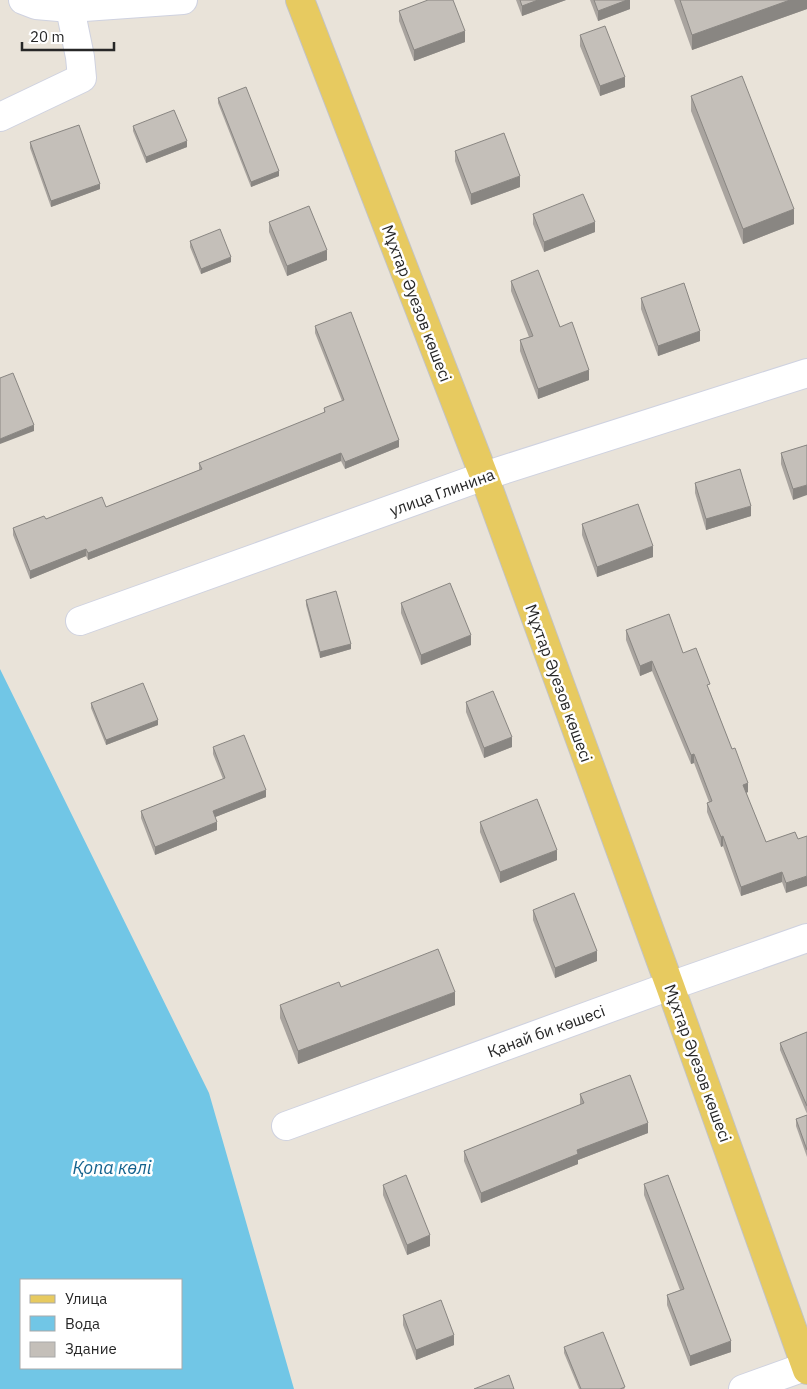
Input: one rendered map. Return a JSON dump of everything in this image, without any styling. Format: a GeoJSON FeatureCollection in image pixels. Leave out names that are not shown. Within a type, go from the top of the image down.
{"type":"FeatureCollection","features":[{"type":"Feature","properties":{"kind":"main road","name":"Мұхтар Әуезов көшесі"},"geometry":{"type":"LineString","coordinates":[[300,0],[484,476],[807,1368]]}},
{"type":"Feature","properties":{"kind":"street"},"geometry":{"type":"LineString","coordinates":[[23,0],[36,4],[70,8],[183,0]]}},
{"type":"Feature","properties":{"kind":"street"},"geometry":{"type":"LineString","coordinates":[[0,117],[82,78],[80,57],[70,8]]}},
{"type":"Feature","properties":{"kind":"street","name":"улица Глинина"},"geometry":{"type":"LineString","coordinates":[[80,621],[484,476],[807,373]]}},
{"type":"Feature","properties":{"kind":"street","name":"Қанай би көшесі"},"geometry":{"type":"LineString","coordinates":[[286,1126],[807,938]]}},
{"type":"Feature","properties":{"kind":"street"},"geometry":{"type":"LineString","coordinates":[[743,1389],[807,1368]]}},
{"type":"Feature","properties":{"kind":"water","name":"Қопа көлі"},"geometry":{"type":"Polygon","coordinates":[[[0,669],[209,1093],[294,1389],[0,1389],[0,669]]]}},
{"type":"Feature","properties":{"kind":"building"},"geometry":{"type":"Polygon","coordinates":[[[428,0],[453,0],[465,31],[414,50],[399,11],[428,0]]]}},
{"type":"Feature","properties":{"kind":"building"},"geometry":{"type":"Polygon","coordinates":[[[520,0],[538,0],[522,6],[520,0]]]}},
{"type":"Feature","properties":{"kind":"building"},"geometry":{"type":"Polygon","coordinates":[[[594,0],[627,0],[598,11],[594,0]]]}},
{"type":"Feature","properties":{"kind":"building"},"geometry":{"type":"Polygon","coordinates":[[[680,0],[790,0],[692,35],[680,0]]]}},
{"type":"Feature","properties":{"kind":"building"},"geometry":{"type":"Polygon","coordinates":[[[605,26],[625,77],[600,86],[580,35],[605,26]]]}},
{"type":"Feature","properties":{"kind":"building"},"geometry":{"type":"Polygon","coordinates":[[[742,76],[794,209],[743,229],[691,96],[742,76]]]}},
{"type":"Feature","properties":{"kind":"building"},"geometry":{"type":"Polygon","coordinates":[[[246,87],[279,171],[251,182],[218,98],[246,87]]]}},
{"type":"Feature","properties":{"kind":"building"},"geometry":{"type":"Polygon","coordinates":[[[174,110],[187,141],[146,157],[133,126],[174,110]]]}},
{"type":"Feature","properties":{"kind":"building"},"geometry":{"type":"Polygon","coordinates":[[[79,125],[100,184],[51,201],[30,142],[79,125]]]}},
{"type":"Feature","properties":{"kind":"building"},"geometry":{"type":"Polygon","coordinates":[[[504,133],[520,176],[471,194],[455,151],[504,133]]]}},
{"type":"Feature","properties":{"kind":"building"},"geometry":{"type":"Polygon","coordinates":[[[583,194],[595,222],[544,242],[533,214],[583,194]]]}},
{"type":"Feature","properties":{"kind":"building"},"geometry":{"type":"Polygon","coordinates":[[[309,206],[327,250],[287,266],[269,222],[309,206]]]}},
{"type":"Feature","properties":{"kind":"building"},"geometry":{"type":"Polygon","coordinates":[[[220,229],[231,257],[201,269],[190,241],[220,229]]]}},
{"type":"Feature","properties":{"kind":"building"},"geometry":{"type":"Polygon","coordinates":[[[538,270],[560,327],[572,322],[589,370],[538,389],[520,340],[533,336],[511,281],[538,270]]]}},
{"type":"Feature","properties":{"kind":"building"},"geometry":{"type":"Polygon","coordinates":[[[684,283],[700,331],[658,346],[641,298],[684,283]]]}},
{"type":"Feature","properties":{"kind":"building"},"geometry":{"type":"Polygon","coordinates":[[[351,312],[399,440],[345,462],[341,453],[88,553],[86,549],[30,571],[13,528],[44,516],[46,519],[102,497],[106,507],[202,469],[199,463],[325,412],[324,408],[344,400],[315,326],[351,312]]]}},
{"type":"Feature","properties":{"kind":"building"},"geometry":{"type":"Polygon","coordinates":[[[13,373],[34,425],[0,439],[0,378],[13,373]]]}},
{"type":"Feature","properties":{"kind":"building"},"geometry":{"type":"Polygon","coordinates":[[[807,445],[807,485],[793,489],[781,453],[807,445]]]}},
{"type":"Feature","properties":{"kind":"building"},"geometry":{"type":"Polygon","coordinates":[[[740,469],[751,506],[706,519],[695,483],[740,469]]]}},
{"type":"Feature","properties":{"kind":"building"},"geometry":{"type":"Polygon","coordinates":[[[638,504],[653,546],[597,567],[582,524],[638,504]]]}},
{"type":"Feature","properties":{"kind":"building"},"geometry":{"type":"Polygon","coordinates":[[[450,583],[471,635],[421,655],[401,603],[450,583]]]}},
{"type":"Feature","properties":{"kind":"building"},"geometry":{"type":"Polygon","coordinates":[[[336,591],[351,644],[320,652],[306,600],[336,591]]]}},
{"type":"Feature","properties":{"kind":"building"},"geometry":{"type":"Polygon","coordinates":[[[669,614],[683,653],[696,648],[710,684],[707,685],[732,749],[735,748],[748,783],[743,785],[766,842],[795,832],[798,839],[807,836],[807,876],[786,883],[782,872],[741,887],[723,836],[721,837],[707,803],[712,801],[694,754],[691,755],[652,661],[640,666],[626,630],[669,614]]]}},
{"type":"Feature","properties":{"kind":"building"},"geometry":{"type":"Polygon","coordinates":[[[143,683],[158,720],[106,740],[91,703],[143,683]]]}},
{"type":"Feature","properties":{"kind":"building"},"geometry":{"type":"Polygon","coordinates":[[[493,691],[512,737],[484,748],[466,702],[493,691]]]}},
{"type":"Feature","properties":{"kind":"building"},"geometry":{"type":"Polygon","coordinates":[[[244,735],[266,790],[213,811],[217,822],[155,847],[141,811],[225,778],[213,747],[244,735]]]}},
{"type":"Feature","properties":{"kind":"building"},"geometry":{"type":"Polygon","coordinates":[[[537,799],[557,850],[500,872],[480,822],[537,799]]]}},
{"type":"Feature","properties":{"kind":"building"},"geometry":{"type":"Polygon","coordinates":[[[574,893],[597,951],[555,968],[533,910],[574,893]]]}},
{"type":"Feature","properties":{"kind":"building"},"geometry":{"type":"Polygon","coordinates":[[[438,949],[455,992],[298,1051],[280,1005],[339,982],[341,987],[438,949]]]}},
{"type":"Feature","properties":{"kind":"building"},"geometry":{"type":"Polygon","coordinates":[[[807,1032],[807,1106],[780,1043],[807,1032]]]}},
{"type":"Feature","properties":{"kind":"building"},"geometry":{"type":"Polygon","coordinates":[[[630,1075],[648,1123],[577,1150],[578,1154],[481,1193],[464,1151],[584,1103],[580,1094],[630,1075]]]}},
{"type":"Feature","properties":{"kind":"building"},"geometry":{"type":"Polygon","coordinates":[[[807,1115],[807,1150],[796,1119],[807,1115]]]}},
{"type":"Feature","properties":{"kind":"building"},"geometry":{"type":"Polygon","coordinates":[[[406,1175],[430,1235],[407,1245],[383,1185],[406,1175]]]}},
{"type":"Feature","properties":{"kind":"building"},"geometry":{"type":"Polygon","coordinates":[[[668,1175],[731,1341],[690,1356],[667,1295],[684,1289],[644,1184],[668,1175]]]}},
{"type":"Feature","properties":{"kind":"building"},"geometry":{"type":"Polygon","coordinates":[[[441,1300],[454,1335],[416,1350],[403,1315],[441,1300]]]}},
{"type":"Feature","properties":{"kind":"building"},"geometry":{"type":"Polygon","coordinates":[[[603,1332],[625,1387],[620,1389],[581,1389],[564,1347],[603,1332]]]}},
{"type":"Feature","properties":{"kind":"building"},"geometry":{"type":"Polygon","coordinates":[[[509,1375],[514,1389],[474,1389],[509,1375]]]}}]}
